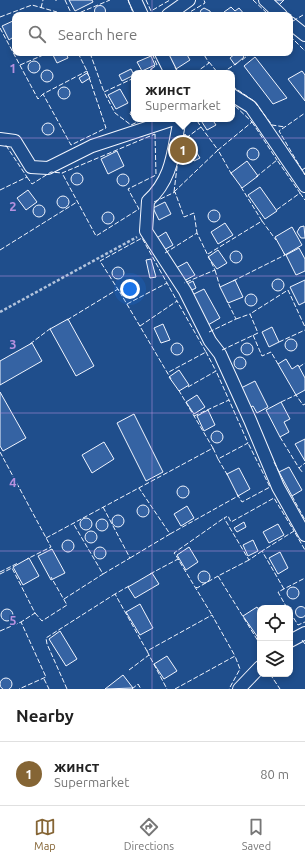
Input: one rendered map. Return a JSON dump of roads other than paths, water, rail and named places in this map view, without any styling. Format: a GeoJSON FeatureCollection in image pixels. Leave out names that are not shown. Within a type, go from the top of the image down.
{"type":"FeatureCollection","features":[{"type":"Feature","properties":{"kind":"street"},"geometry":{"type":"LineString","coordinates":[[135,0],[141,12]]}},
{"type":"Feature","properties":{"kind":"street"},"geometry":{"type":"LineString","coordinates":[[172,12],[189,0]]}},
{"type":"Feature","properties":{"kind":"street"},"geometry":{"type":"LineString","coordinates":[[265,0],[278,12]]}},
{"type":"Feature","properties":{"kind":"street"},"geometry":{"type":"LineString","coordinates":[[293,26],[305,36]]}},
{"type":"Feature","properties":{"kind":"street"},"geometry":{"type":"LineString","coordinates":[[162,56],[170,70]]}},
{"type":"Feature","properties":{"kind":"street"},"geometry":{"type":"LineString","coordinates":[[235,97],[251,107],[305,186]]}},
{"type":"Feature","properties":{"kind":"street"},"geometry":{"type":"LineString","coordinates":[[0,139],[15,141],[31,167],[48,168],[92,146],[165,122]]}},
{"type":"Feature","properties":{"kind":"street"},"geometry":{"type":"LineString","coordinates":[[179,122],[167,178],[159,191],[148,200],[146,231],[185,291],[210,341],[220,354],[278,487],[305,535]]}},
{"type":"Feature","properties":{"kind":"street"},"geometry":{"type":"LineString","coordinates":[[293,639],[305,633]]}},
{"type":"Feature","properties":{"kind":"street"},"geometry":{"type":"LineString","coordinates":[[239,689],[257,670]]}},
{"type":"Feature","properties":{"kind":"place","name":"жинст"},"geometry":{"type":"Point","coordinates":[183,150]}}]}
